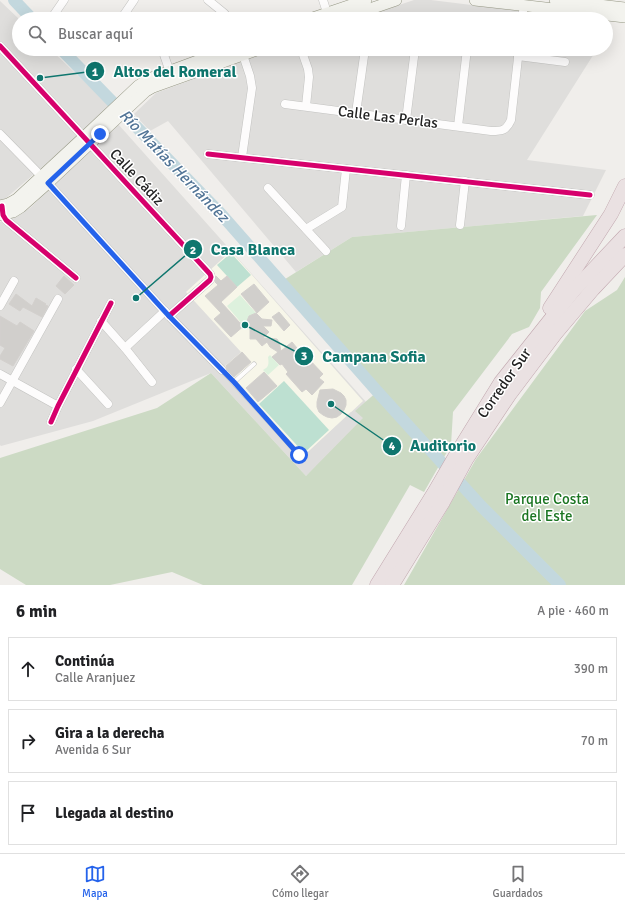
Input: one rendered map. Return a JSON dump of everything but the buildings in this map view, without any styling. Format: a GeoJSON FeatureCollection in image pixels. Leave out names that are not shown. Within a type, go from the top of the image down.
{"type":"FeatureCollection","features":[{"type":"Feature","properties":{"kind":"highway"},"geometry":{"type":"LineString","coordinates":[[526,350],[554,301],[612,214],[625,186]]}},
{"type":"Feature","properties":{"kind":"highway","name":"Corredor Sur"},"geometry":{"type":"LineString","coordinates":[[392,585],[501,382],[574,290],[625,236]]}},
{"type":"Feature","properties":{"kind":"highway","name":"Corredor Sur"},"geometry":{"type":"LineString","coordinates":[[463,454],[551,339],[593,289],[625,255]]}},
{"type":"Feature","properties":{"kind":"highway","name":"Corredor Sur"},"geometry":{"type":"LineString","coordinates":[[377,585],[439,498]]}},
{"type":"Feature","properties":{"kind":"main road"},"geometry":{"type":"LineString","coordinates":[[338,12],[366,0]]}},
{"type":"Feature","properties":{"kind":"main road"},"geometry":{"type":"LineString","coordinates":[[361,12],[396,0]]}},
{"type":"Feature","properties":{"kind":"main road"},"geometry":{"type":"LineString","coordinates":[[475,0],[559,3],[582,2],[625,8]]}},
{"type":"Feature","properties":{"kind":"main road"},"geometry":{"type":"LineString","coordinates":[[582,2],[580,5],[581,8],[593,12]]}},
{"type":"Feature","properties":{"kind":"main road"},"geometry":{"type":"LineString","coordinates":[[559,3],[592,12]]}},
{"type":"Feature","properties":{"kind":"main road"},"geometry":{"type":"LineString","coordinates":[[613,16],[625,17]]}},
{"type":"Feature","properties":{"kind":"main road"},"geometry":{"type":"LineString","coordinates":[[1,210],[13,212],[21,207],[45,179],[142,89],[153,87],[171,75],[214,56]]}},
{"type":"Feature","properties":{"kind":"main road"},"geometry":{"type":"LineString","coordinates":[[171,75],[230,56]]}},
{"type":"Feature","properties":{"kind":"street"},"geometry":{"type":"LineString","coordinates":[[56,12],[64,0]]}},
{"type":"Feature","properties":{"kind":"street"},"geometry":{"type":"LineString","coordinates":[[126,12],[134,0]]}},
{"type":"Feature","properties":{"kind":"street"},"geometry":{"type":"LineString","coordinates":[[208,0],[222,12]]}},
{"type":"Feature","properties":{"kind":"street"},"geometry":{"type":"LineString","coordinates":[[323,0],[327,12]]}},
{"type":"Feature","properties":{"kind":"street"},"geometry":{"type":"LineString","coordinates":[[523,12],[525,2]]}},
{"type":"Feature","properties":{"kind":"street","name":"Calle Cádiz"},"geometry":{"type":"LineString","coordinates":[[0,46],[210,274],[210,280],[167,313]]}},
{"type":"Feature","properties":{"kind":"street"},"geometry":{"type":"LineString","coordinates":[[164,56],[171,75]]}},
{"type":"Feature","properties":{"kind":"street"},"geometry":{"type":"LineString","coordinates":[[242,157],[252,88],[250,76],[243,56]]}},
{"type":"Feature","properties":{"kind":"street"},"geometry":{"type":"LineString","coordinates":[[303,56],[309,76],[306,106]]}},
{"type":"Feature","properties":{"kind":"street"},"geometry":{"type":"LineString","coordinates":[[356,113],[363,56]]}},
{"type":"Feature","properties":{"kind":"street"},"geometry":{"type":"LineString","coordinates":[[406,120],[414,56]]}},
{"type":"Feature","properties":{"kind":"street"},"geometry":{"type":"LineString","coordinates":[[458,126],[466,56]]}},
{"type":"Feature","properties":{"kind":"street","name":"Calle Las Perlas"},"geometry":{"type":"LineString","coordinates":[[285,104],[500,131],[508,128],[511,120],[518,56]]}},
{"type":"Feature","properties":{"kind":"street"},"geometry":{"type":"LineString","coordinates":[[537,56],[565,62]]}},
{"type":"Feature","properties":{"kind":"street"},"geometry":{"type":"LineString","coordinates":[[0,134],[45,179],[167,313],[222,370]]}},
{"type":"Feature","properties":{"kind":"street"},"geometry":{"type":"LineString","coordinates":[[208,154],[590,195]]}},
{"type":"Feature","properties":{"kind":"street"},"geometry":{"type":"LineString","coordinates":[[306,229],[342,207],[346,169]]}},
{"type":"Feature","properties":{"kind":"street"},"geometry":{"type":"LineString","coordinates":[[401,226],[406,175]]}},
{"type":"Feature","properties":{"kind":"street"},"geometry":{"type":"LineString","coordinates":[[460,225],[465,181]]}},
{"type":"Feature","properties":{"kind":"street"},"geometry":{"type":"LineString","coordinates":[[268,188],[326,251]]}},
{"type":"Feature","properties":{"kind":"street"},"geometry":{"type":"LineString","coordinates":[[1,210],[6,220],[76,278]]}},
{"type":"Feature","properties":{"kind":"street"},"geometry":{"type":"LineString","coordinates":[[0,306],[14,281]]}},
{"type":"Feature","properties":{"kind":"street"},"geometry":{"type":"LineString","coordinates":[[0,403],[58,299]]}},
{"type":"Feature","properties":{"kind":"street"},"geometry":{"type":"LineString","coordinates":[[51,422],[76,369],[111,303]]}},
{"type":"Feature","properties":{"kind":"street"},"geometry":{"type":"LineString","coordinates":[[125,348],[167,313]]}},
{"type":"Feature","properties":{"kind":"street"},"geometry":{"type":"LineString","coordinates":[[101,321],[152,382]]}},
{"type":"Feature","properties":{"kind":"street"},"geometry":{"type":"LineString","coordinates":[[76,369],[108,404]]}},
{"type":"Feature","properties":{"kind":"street"},"geometry":{"type":"LineString","coordinates":[[0,374],[58,406]]}},
{"type":"Feature","properties":{"kind":"lane"},"geometry":{"type":"LineString","coordinates":[[234,382],[254,364]]}},
{"type":"Feature","properties":{"kind":"lane"},"geometry":{"type":"LineString","coordinates":[[222,370],[299,455]]}},
{"type":"Feature","properties":{"kind":"shaded area"},"geometry":{"type":"Polygon","coordinates":[[[414,0],[431,0],[528,12],[378,12],[414,0]]]}},
{"type":"Feature","properties":{"kind":"shaded area"},"geometry":{"type":"Polygon","coordinates":[[[0,1],[12,12],[12,56],[57,56],[110,106],[75,139],[6,198],[0,201],[0,1]]]}},
{"type":"Feature","properties":{"kind":"shaded area"},"geometry":{"type":"Polygon","coordinates":[[[256,56],[593,56],[527,160],[606,170],[583,216],[352,237],[296,272],[168,121],[150,131],[134,114],[156,93],[256,56]]]}},
{"type":"Feature","properties":{"kind":"shaded area"},"geometry":{"type":"Polygon","coordinates":[[[118,124],[375,412],[306,476],[211,373],[93,421],[1,446],[0,445],[0,222],[16,217],[30,208],[118,124]]]}},
{"type":"Feature","properties":{"kind":"shaded area"},"geometry":{"type":"Polygon","coordinates":[[[231,251],[363,401],[304,456],[223,368],[241,352],[186,292],[231,251]]]}},
{"type":"Feature","properties":{"kind":"shaded area"},"geometry":{"type":"Polygon","coordinates":[[[351,412],[359,419],[307,474],[296,463],[351,412]]]}},
{"type":"Feature","properties":{"kind":"green space"},"geometry":{"type":"Polygon","coordinates":[[[597,215],[541,292],[540,308],[529,327],[512,334],[453,412],[451,445],[424,492],[410,485],[352,585],[203,585],[172,572],[110,585],[26,585],[0,569],[0,458],[157,408],[211,373],[306,476],[363,418],[355,411],[379,390],[282,281],[352,237],[597,215]]]}},
{"type":"Feature","properties":{"kind":"green space"},"geometry":{"type":"Polygon","coordinates":[[[231,253],[251,275],[237,287],[217,265],[231,253]]]}},
{"type":"Feature","properties":{"kind":"green space","name":"Parque Costa del Este"},"geometry":{"type":"Polygon","coordinates":[[[625,277],[625,585],[404,585],[476,459],[585,311],[617,290],[625,277]]]}},
{"type":"Feature","properties":{"kind":"green space"},"geometry":{"type":"Polygon","coordinates":[[[240,295],[256,313],[249,316],[247,322],[243,325],[227,306],[240,295]]]}},
{"type":"Feature","properties":{"kind":"green space"},"geometry":{"type":"Polygon","coordinates":[[[270,355],[279,365],[268,375],[263,370],[267,366],[268,357],[270,355]]]}},
{"type":"Feature","properties":{"kind":"green space"},"geometry":{"type":"Polygon","coordinates":[[[284,381],[329,430],[304,453],[259,404],[284,381]]]}},
{"type":"Feature","properties":{"kind":"waterway","name":"Río Matías Hernández"},"geometry":{"type":"LineString","coordinates":[[14,0],[25,12]]}},
{"type":"Feature","properties":{"kind":"waterway","name":"Río Matías Hernández"},"geometry":{"type":"LineString","coordinates":[[68,56],[221,214],[376,390],[481,506],[560,585]]}},
{"type":"Feature","properties":{"kind":"cycle path"},"geometry":{"type":"LineString","coordinates":[[0,46],[210,274],[210,280],[169,316]]}},
{"type":"Feature","properties":{"kind":"cycle path"},"geometry":{"type":"LineString","coordinates":[[208,154],[590,195]]}},
{"type":"Feature","properties":{"kind":"cycle path"},"geometry":{"type":"LineString","coordinates":[[2,206],[3,215],[6,220],[76,278]]}},
{"type":"Feature","properties":{"kind":"cycle path"},"geometry":{"type":"LineString","coordinates":[[51,422],[111,303]]}},
{"type":"Feature","properties":{"kind":"place","name":"Altos del Romeral"},"geometry":{"type":"Point","coordinates":[40,78]}},
{"type":"Feature","properties":{"kind":"place","name":"Casa Blanca"},"geometry":{"type":"Point","coordinates":[136,298]}},
{"type":"Feature","properties":{"kind":"place","name":"Campana Sofia"},"geometry":{"type":"Point","coordinates":[245,325]}},
{"type":"Feature","properties":{"kind":"place","name":"Auditorio"},"geometry":{"type":"Point","coordinates":[331,404]}},
{"type":"Feature","properties":{"kind":"route"},"geometry":{"type":"LineString","coordinates":[[100,134],[48,183],[169,316],[234,382],[299,455]]}}]}
